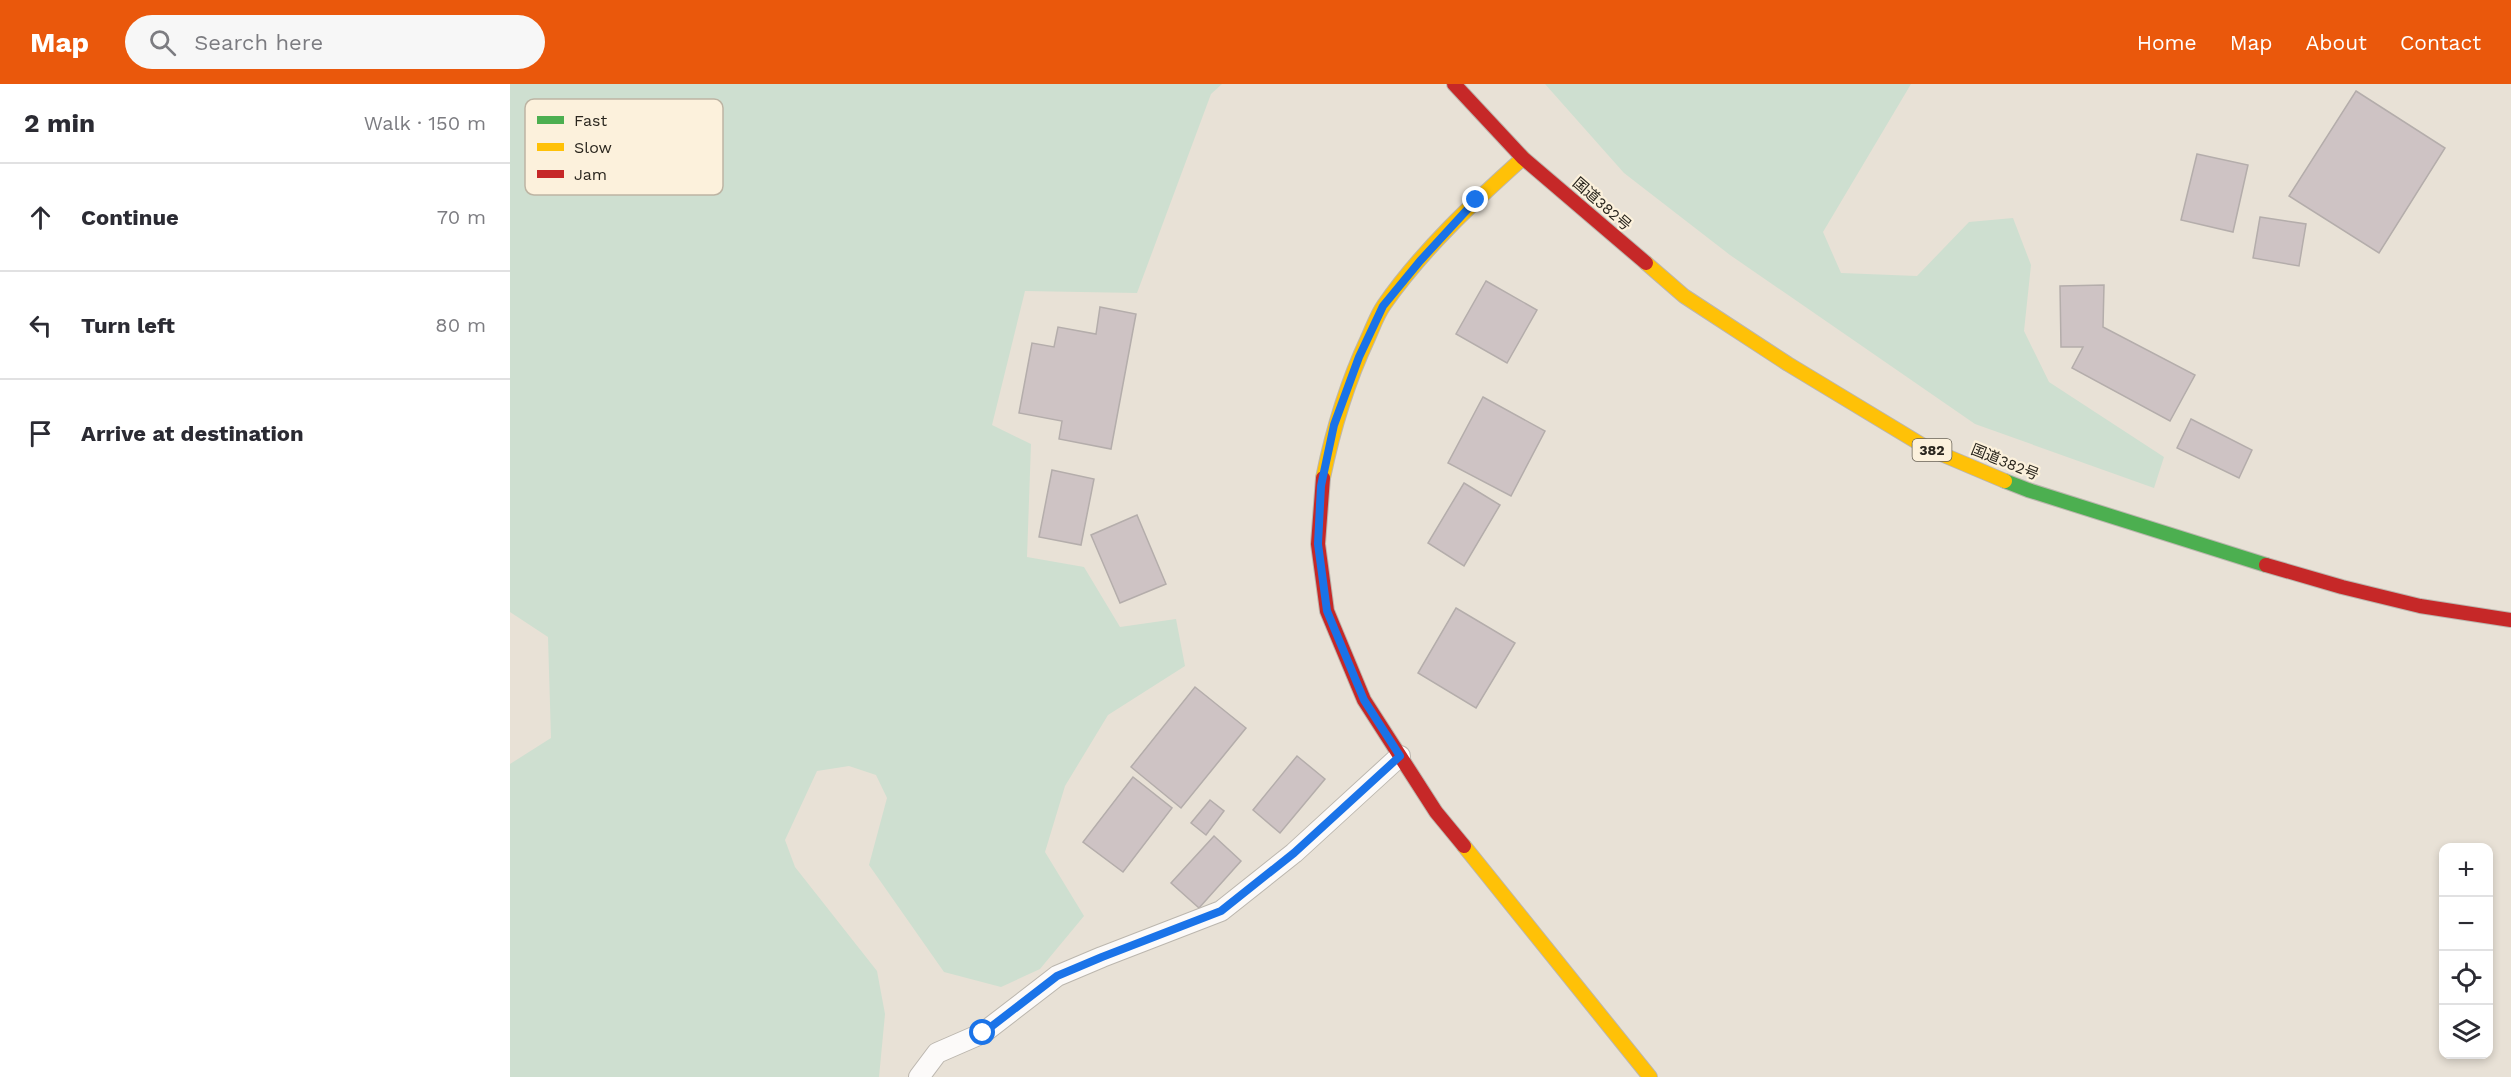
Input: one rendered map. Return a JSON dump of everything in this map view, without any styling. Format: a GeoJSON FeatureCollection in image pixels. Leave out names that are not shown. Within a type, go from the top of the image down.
{"type":"FeatureCollection","features":[{"type":"Feature","properties":{"kind":"main road","name":"国道382号"},"geometry":{"type":"LineString","coordinates":[[1454,84],[1523,158],[1684,296],[1788,364],[1927,448],[2028,490],[2342,588],[2420,606],[2511,620]]}},
{"type":"Feature","properties":{"kind":"main road"},"geometry":{"type":"LineString","coordinates":[[1523,158],[1476,200],[1420,261],[1383,306],[1359,357],[1334,425],[1321,486],[1318,544],[1327,611],[1364,700],[1436,812],[1650,1077]]}},
{"type":"Feature","properties":{"kind":"lane"},"geometry":{"type":"LineString","coordinates":[[919,1077],[937,1053],[983,1033],[1057,976],[1221,911],[1294,853],[1400,756]]}},
{"type":"Feature","properties":{"kind":"green space"},"geometry":{"type":"Polygon","coordinates":[[[510,84],[1222,84],[1211,94],[1137,293],[1025,291],[992,425],[1031,444],[1027,557],[1084,567],[1120,627],[1176,619],[1185,666],[1108,715],[1065,786],[1045,852],[1084,916],[1040,969],[1001,987],[944,972],[869,865],[887,798],[876,775],[849,766],[817,771],[785,840],[795,867],[877,971],[885,1014],[879,1077],[510,1077],[510,764],[551,738],[548,637],[510,612],[510,84]]]}},
{"type":"Feature","properties":{"kind":"green space"},"geometry":{"type":"Polygon","coordinates":[[[1545,84],[1911,84],[1823,232],[1841,273],[1917,276],[1969,222],[2013,218],[2031,265],[2024,331],[2049,382],[2164,457],[2154,488],[1975,424],[1730,255],[1624,173],[1545,84]]]}},
{"type":"Feature","properties":{"kind":"building"},"geometry":{"type":"Polygon","coordinates":[[[2356,91],[2445,148],[2379,253],[2289,196],[2356,91]]]}},
{"type":"Feature","properties":{"kind":"building"},"geometry":{"type":"Polygon","coordinates":[[[2197,154],[2248,165],[2233,232],[2181,220],[2197,154]]]}},
{"type":"Feature","properties":{"kind":"building"},"geometry":{"type":"Polygon","coordinates":[[[2260,217],[2306,224],[2299,266],[2253,258],[2260,217]]]}},
{"type":"Feature","properties":{"kind":"building"},"geometry":{"type":"Polygon","coordinates":[[[1486,281],[1537,310],[1507,363],[1456,334],[1486,281]]]}},
{"type":"Feature","properties":{"kind":"building"},"geometry":{"type":"Polygon","coordinates":[[[2104,285],[2103,327],[2195,375],[2170,421],[2072,368],[2083,347],[2061,347],[2060,286],[2104,285]]]}},
{"type":"Feature","properties":{"kind":"building"},"geometry":{"type":"Polygon","coordinates":[[[1100,307],[1136,314],[1111,449],[1059,439],[1062,421],[1019,413],[1032,343],[1054,347],[1058,327],[1096,334],[1100,307]]]}},
{"type":"Feature","properties":{"kind":"building"},"geometry":{"type":"Polygon","coordinates":[[[1483,397],[1545,431],[1511,496],[1448,463],[1483,397]]]}},
{"type":"Feature","properties":{"kind":"building"},"geometry":{"type":"Polygon","coordinates":[[[2191,419],[2252,450],[2239,478],[2177,448],[2191,419]]]}},
{"type":"Feature","properties":{"kind":"building"},"geometry":{"type":"Polygon","coordinates":[[[1052,470],[1094,479],[1081,545],[1039,537],[1052,470]]]}},
{"type":"Feature","properties":{"kind":"building"},"geometry":{"type":"Polygon","coordinates":[[[1464,483],[1500,505],[1464,566],[1428,543],[1464,483]]]}},
{"type":"Feature","properties":{"kind":"building"},"geometry":{"type":"Polygon","coordinates":[[[1137,515],[1166,584],[1120,603],[1091,535],[1137,515]]]}},
{"type":"Feature","properties":{"kind":"building"},"geometry":{"type":"Polygon","coordinates":[[[1456,608],[1515,643],[1476,708],[1418,673],[1456,608]]]}},
{"type":"Feature","properties":{"kind":"building"},"geometry":{"type":"Polygon","coordinates":[[[1195,687],[1246,728],[1181,808],[1131,767],[1195,687]]]}},
{"type":"Feature","properties":{"kind":"building"},"geometry":{"type":"Polygon","coordinates":[[[1297,756],[1325,779],[1280,833],[1253,810],[1297,756]]]}},
{"type":"Feature","properties":{"kind":"building"},"geometry":{"type":"Polygon","coordinates":[[[1133,777],[1172,808],[1123,872],[1083,842],[1133,777]]]}},
{"type":"Feature","properties":{"kind":"building"},"geometry":{"type":"Polygon","coordinates":[[[1210,800],[1224,811],[1206,835],[1191,823],[1210,800]]]}},
{"type":"Feature","properties":{"kind":"building"},"geometry":{"type":"Polygon","coordinates":[[[1214,836],[1241,861],[1199,908],[1171,883],[1214,836]]]}},
{"type":"Feature","properties":{"kind":"traffic: fast"},"geometry":{"type":"LineString","coordinates":[[2005,481],[2266,565]]}},
{"type":"Feature","properties":{"kind":"traffic: slow"},"geometry":{"type":"LineString","coordinates":[[1323,478],[1347,389],[1382,309],[1432,246],[1523,158]]}},
{"type":"Feature","properties":{"kind":"traffic: slow"},"geometry":{"type":"LineString","coordinates":[[1646,263],[1684,296],[1788,364],[1927,448],[2005,481]]}},
{"type":"Feature","properties":{"kind":"traffic: slow"},"geometry":{"type":"LineString","coordinates":[[1464,846],[1650,1077]]}},
{"type":"Feature","properties":{"kind":"traffic: jam"},"geometry":{"type":"LineString","coordinates":[[1454,84],[1523,158],[1646,263]]}},
{"type":"Feature","properties":{"kind":"traffic: jam"},"geometry":{"type":"LineString","coordinates":[[1323,478],[1318,544],[1327,611],[1364,700],[1436,812],[1464,846]]}},
{"type":"Feature","properties":{"kind":"traffic: jam"},"geometry":{"type":"LineString","coordinates":[[2266,565],[2420,606],[2511,620]]}},
{"type":"Feature","properties":{"kind":"route"},"geometry":{"type":"LineString","coordinates":[[983,1033],[1057,976],[1221,911],[1294,853],[1400,756],[1364,700],[1327,611],[1318,544],[1321,486],[1334,425],[1359,357],[1383,306],[1420,261],[1476,200]]}}]}
